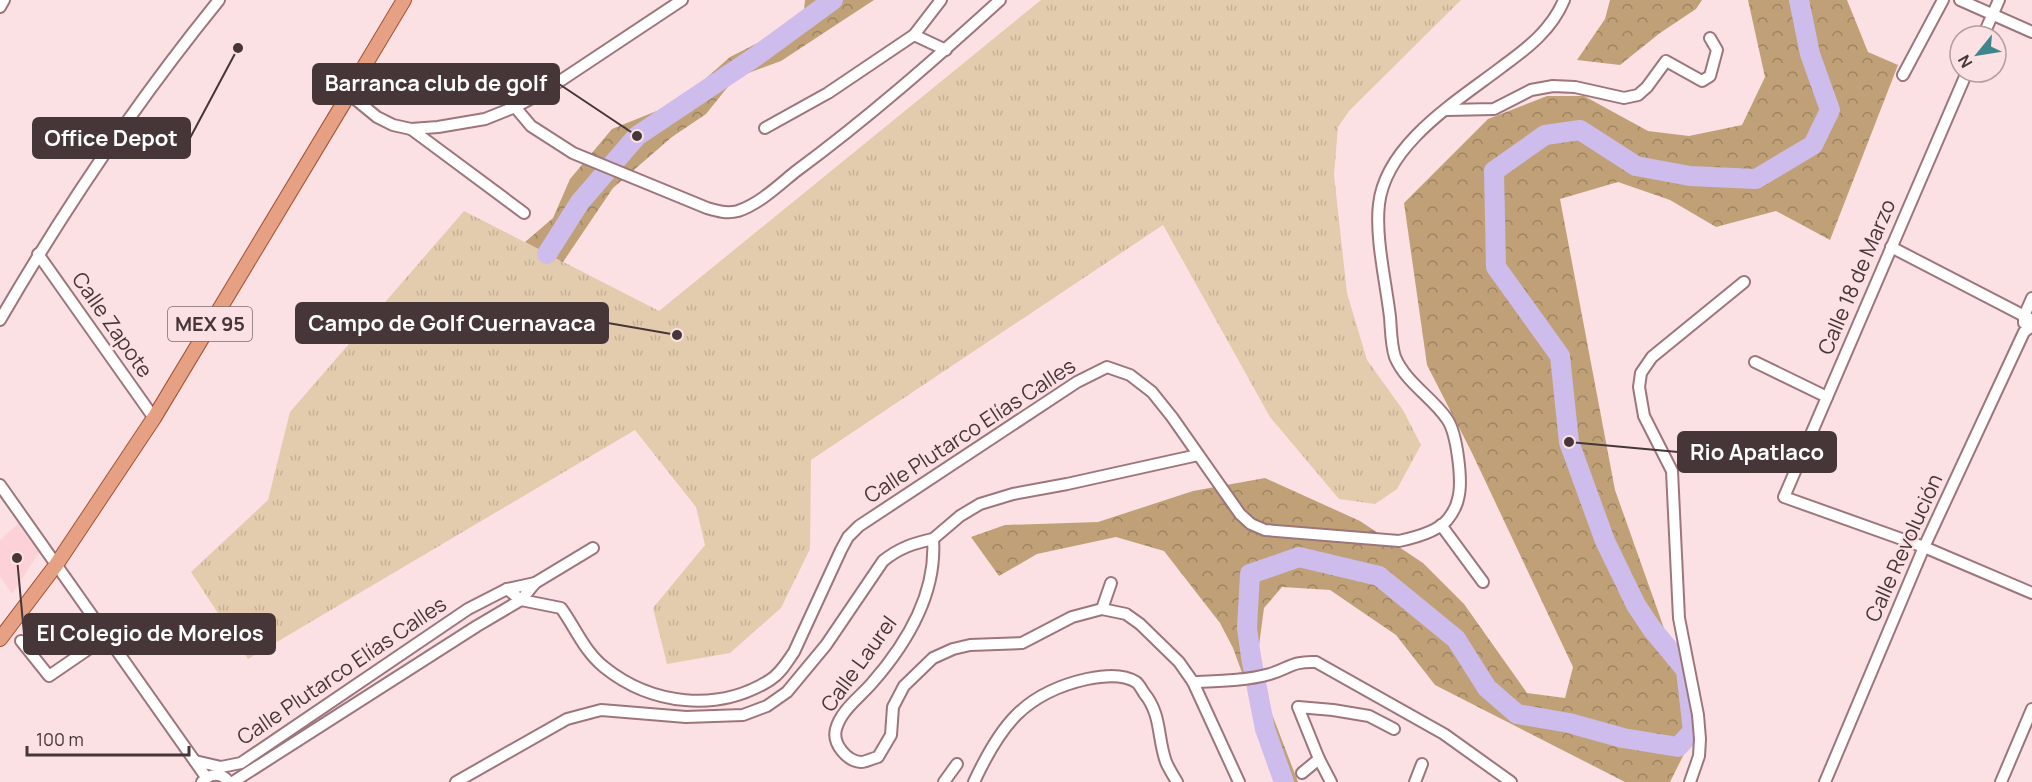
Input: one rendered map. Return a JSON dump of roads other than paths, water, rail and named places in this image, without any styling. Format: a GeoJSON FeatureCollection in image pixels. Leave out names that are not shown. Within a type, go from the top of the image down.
{"type":"FeatureCollection","features":[{"type":"Feature","properties":{"kind":"main road","name":"MEX 95"},"geometry":{"type":"LineString","coordinates":[[0,639],[56,565],[154,418],[404,0]]}},
{"type":"Feature","properties":{"kind":"street"},"geometry":{"type":"LineString","coordinates":[[0,7],[4,0]]}},
{"type":"Feature","properties":{"kind":"street"},"geometry":{"type":"LineString","coordinates":[[0,320],[38,254],[112,142],[219,0]]}},
{"type":"Feature","properties":{"kind":"street"},"geometry":{"type":"LineString","coordinates":[[349,94],[376,117],[393,125],[411,129],[485,119],[515,107],[545,91],[682,0]]}},
{"type":"Feature","properties":{"kind":"street"},"geometry":{"type":"LineString","coordinates":[[765,128],[828,93],[914,35],[941,0]]}},
{"type":"Feature","properties":{"kind":"street"},"geometry":{"type":"LineString","coordinates":[[515,107],[531,126],[573,153],[707,208],[720,212],[736,211],[753,204],[816,157],[946,50],[1000,0]]}},
{"type":"Feature","properties":{"kind":"street"},"geometry":{"type":"LineString","coordinates":[[1483,582],[1441,525],[1448,520],[1459,498],[1459,452],[1449,421],[1404,374],[1395,355],[1379,230],[1379,204],[1386,177],[1398,155],[1446,110],[1532,44],[1546,28],[1564,0]]}},
{"type":"Feature","properties":{"kind":"street"},"geometry":{"type":"LineString","coordinates":[[1904,75],[1943,0]]}},
{"type":"Feature","properties":{"kind":"street"},"geometry":{"type":"LineString","coordinates":[[1960,0],[2032,32]]}},
{"type":"Feature","properties":{"kind":"street"},"geometry":{"type":"LineString","coordinates":[[1988,24],[1999,0]]}},
{"type":"Feature","properties":{"kind":"street"},"geometry":{"type":"LineString","coordinates":[[914,35],[946,50]]}},
{"type":"Feature","properties":{"kind":"street"},"geometry":{"type":"LineString","coordinates":[[1446,110],[1494,109],[1531,90],[1552,86],[1575,87],[1624,98],[1638,95],[1647,87],[1666,61],[1702,81],[1710,76],[1718,50],[1710,38]]}},
{"type":"Feature","properties":{"kind":"street","name":"Calle 18 de Marzo"},"geometry":{"type":"LineString","coordinates":[[1924,547],[1784,497],[1962,84]]}},
{"type":"Feature","properties":{"kind":"street"},"geometry":{"type":"LineString","coordinates":[[411,129],[524,213]]}},
{"type":"Feature","properties":{"kind":"street"},"geometry":{"type":"LineString","coordinates":[[1891,248],[2028,318]]}},
{"type":"Feature","properties":{"kind":"street","name":"Calle Zapote"},"geometry":{"type":"LineString","coordinates":[[38,254],[154,418]]}},
{"type":"Feature","properties":{"kind":"street"},"geometry":{"type":"LineString","coordinates":[[1690,782],[1699,756],[1700,739],[1698,715],[1679,618],[1672,471],[1644,416],[1639,387],[1641,373],[1652,357],[1744,282]]}},
{"type":"Feature","properties":{"kind":"street","name":"Calle Revolución"},"geometry":{"type":"LineString","coordinates":[[1825,782],[1924,547],[2028,329],[2032,298]]}},
{"type":"Feature","properties":{"kind":"street"},"geometry":{"type":"LineString","coordinates":[[1755,362],[1827,397]]}},
{"type":"Feature","properties":{"kind":"street","name":"Calle Plutarco Elías Calles"},"geometry":{"type":"LineString","coordinates":[[507,589],[521,600],[561,608],[580,639],[602,666],[626,682],[649,693],[689,702],[732,698],[771,679],[784,667],[794,652],[841,550],[848,537],[858,526],[1077,382],[1107,368],[1130,375],[1152,392],[1240,514],[1251,524],[1265,530],[1399,541],[1418,537],[1441,525]]}},
{"type":"Feature","properties":{"kind":"street","name":"Calle Laurel"},"geometry":{"type":"LineString","coordinates":[[456,782],[567,719],[601,710],[686,717],[743,715],[767,706],[787,692],[826,645],[883,561],[894,552],[914,543],[933,539],[960,516],[980,504],[1012,494],[1198,455]]}},
{"type":"Feature","properties":{"kind":"street"},"geometry":{"type":"LineString","coordinates":[[0,485],[195,761],[204,780],[213,775],[220,775],[229,782]]}},
{"type":"Feature","properties":{"kind":"street","name":"Calle Laurel"},"geometry":{"type":"LineString","coordinates":[[933,539],[934,559],[929,587],[916,620],[894,655],[871,684],[847,708],[835,731],[838,746],[849,758],[862,762],[878,757],[891,735],[893,707],[904,686],[933,658],[953,649],[970,645],[1022,643],[1072,617],[1102,609]]}},
{"type":"Feature","properties":{"kind":"street"},"geometry":{"type":"LineString","coordinates":[[1924,547],[2032,593]]}},
{"type":"Feature","properties":{"kind":"street","name":"Calle Plutarco Elías Calles"},"geometry":{"type":"LineString","coordinates":[[195,761],[221,767],[241,763],[468,609],[507,589],[535,583],[593,548]]}},
{"type":"Feature","properties":{"kind":"street","name":"Calle Plutarco Elías Calles"},"geometry":{"type":"LineString","coordinates":[[233,782],[521,600],[535,583]]}},
{"type":"Feature","properties":{"kind":"street"},"geometry":{"type":"LineString","coordinates":[[1111,583],[1102,609],[1126,614],[1140,624],[1179,662],[1193,682],[1239,782]]}},
{"type":"Feature","properties":{"kind":"street"},"geometry":{"type":"LineString","coordinates":[[21,641],[49,676],[106,637]]}},
{"type":"Feature","properties":{"kind":"street"},"geometry":{"type":"LineString","coordinates":[[1193,682],[1240,680],[1271,674],[1299,661],[1316,662],[1444,734],[1503,780]]}},
{"type":"Feature","properties":{"kind":"street"},"geometry":{"type":"LineString","coordinates":[[974,782],[990,747],[1008,723],[1034,700],[1064,684],[1096,677],[1118,676],[1136,682],[1151,701],[1159,722],[1166,760],[1177,782]]}},
{"type":"Feature","properties":{"kind":"street"},"geometry":{"type":"LineString","coordinates":[[1331,782],[1298,707],[1369,716],[1394,729]]}},
{"type":"Feature","properties":{"kind":"street"},"geometry":{"type":"LineString","coordinates":[[2001,782],[2032,709]]}},
{"type":"Feature","properties":{"kind":"street"},"geometry":{"type":"LineString","coordinates":[[1302,773],[1319,759]]}},
{"type":"Feature","properties":{"kind":"street"},"geometry":{"type":"LineString","coordinates":[[944,782],[957,764]]}},
{"type":"Feature","properties":{"kind":"street"},"geometry":{"type":"LineString","coordinates":[[1415,782],[1422,764]]}},
{"type":"Feature","properties":{"kind":"waterway"},"geometry":{"type":"LineString","coordinates":[[547,254],[580,202],[637,136],[755,57],[833,0]]}},
{"type":"Feature","properties":{"kind":"waterway"},"geometry":{"type":"LineString","coordinates":[[1284,782],[1265,729],[1251,657],[1247,628],[1250,574],[1299,557],[1379,576],[1456,639],[1487,688],[1517,714],[1569,723],[1623,738],[1678,747],[1693,731],[1686,670],[1652,629],[1636,605],[1605,541],[1569,442],[1560,356],[1496,267],[1494,171],[1545,135],[1580,130],[1636,166],[1690,176],[1756,179],[1813,145],[1830,110],[1810,54],[1799,0]]}},
{"type":"Feature","properties":{"kind":"place","name":"Office Depot"},"geometry":{"type":"Point","coordinates":[238,48]}},
{"type":"Feature","properties":{"kind":"place","name":"Barranca club de golf"},"geometry":{"type":"Point","coordinates":[637,136]}},
{"type":"Feature","properties":{"kind":"place","name":"Campo de Golf Cuernavaca"},"geometry":{"type":"Point","coordinates":[677,335]}},
{"type":"Feature","properties":{"kind":"place","name":"Rio Apatlaco"},"geometry":{"type":"Point","coordinates":[1569,442]}},
{"type":"Feature","properties":{"kind":"place","name":"El Colegio de Morelos"},"geometry":{"type":"Point","coordinates":[17,558]}}]}
